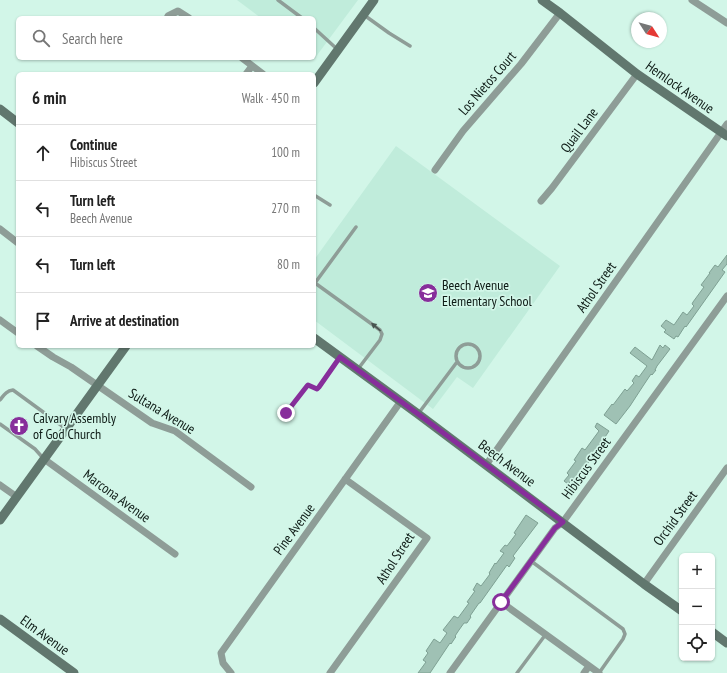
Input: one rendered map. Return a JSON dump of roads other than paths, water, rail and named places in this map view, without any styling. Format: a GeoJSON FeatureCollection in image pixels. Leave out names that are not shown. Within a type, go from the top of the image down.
{"type":"FeatureCollection","features":[{"type":"Feature","properties":{"kind":"street"},"geometry":{"type":"LineString","coordinates":[[316,80],[374,0]]}},
{"type":"Feature","properties":{"kind":"street","name":"Hemlock Avenue"},"geometry":{"type":"LineString","coordinates":[[542,0],[637,74],[725,131]]}},
{"type":"Feature","properties":{"kind":"street"},"geometry":{"type":"LineString","coordinates":[[692,0],[727,23]]}},
{"type":"Feature","properties":{"kind":"street"},"geometry":{"type":"LineString","coordinates":[[168,16],[178,11],[186,16]]}},
{"type":"Feature","properties":{"kind":"street","name":"Los Nietos Court"},"geometry":{"type":"LineString","coordinates":[[435,170],[463,130],[521,64],[560,13]]}},
{"type":"Feature","properties":{"kind":"street"},"geometry":{"type":"LineString","coordinates":[[244,60],[260,72]]}},
{"type":"Feature","properties":{"kind":"street"},"geometry":{"type":"LineString","coordinates":[[248,72],[252,66]]}},
{"type":"Feature","properties":{"kind":"street","name":"Quail Lane"},"geometry":{"type":"LineString","coordinates":[[541,200],[552,188],[637,74]]}},
{"type":"Feature","properties":{"kind":"street"},"geometry":{"type":"LineString","coordinates":[[0,110],[16,122]]}},
{"type":"Feature","properties":{"kind":"street","name":"Athol Street"},"geometry":{"type":"LineString","coordinates":[[486,465],[725,131]]}},
{"type":"Feature","properties":{"kind":"street"},"geometry":{"type":"LineString","coordinates":[[0,229],[16,241]]}},
{"type":"Feature","properties":{"kind":"street","name":"Hibiscus Street"},"geometry":{"type":"LineString","coordinates":[[450,673],[555,528],[563,522],[727,296]]}},
{"type":"Feature","properties":{"kind":"street"},"geometry":{"type":"LineString","coordinates":[[0,320],[16,332]]}},
{"type":"Feature","properties":{"kind":"street","name":"Beech Avenue"},"geometry":{"type":"LineString","coordinates":[[316,339],[401,401],[679,609]]}},
{"type":"Feature","properties":{"kind":"street","name":"Sultana Avenue"},"geometry":{"type":"LineString","coordinates":[[40,348],[71,367],[152,423],[175,431],[251,487]]}},
{"type":"Feature","properties":{"kind":"street"},"geometry":{"type":"LineString","coordinates":[[0,520],[125,348]]}},
{"type":"Feature","properties":{"kind":"street","name":"Pine Avenue"},"geometry":{"type":"LineString","coordinates":[[231,673],[222,663],[221,653],[401,401]]}},
{"type":"Feature","properties":{"kind":"street","name":"Marcona Avenue"},"geometry":{"type":"LineString","coordinates":[[44,459],[175,554]]}},
{"type":"Feature","properties":{"kind":"street","name":"Orchid Street"},"geometry":{"type":"LineString","coordinates":[[644,584],[727,468]]}},
{"type":"Feature","properties":{"kind":"street","name":"Athol Street"},"geometry":{"type":"LineString","coordinates":[[330,673],[427,538],[345,479]]}},
{"type":"Feature","properties":{"kind":"street"},"geometry":{"type":"LineString","coordinates":[[0,485],[17,497]]}},
{"type":"Feature","properties":{"kind":"street"},"geometry":{"type":"LineString","coordinates":[[501,602],[599,673]]}},
{"type":"Feature","properties":{"kind":"street","name":"Elm Avenue"},"geometry":{"type":"LineString","coordinates":[[1,622],[74,673]]}},
{"type":"Feature","properties":{"kind":"street"},"geometry":{"type":"LineString","coordinates":[[715,634],[727,642]]}},
{"type":"Feature","properties":{"kind":"street"},"geometry":{"type":"LineString","coordinates":[[584,673],[589,666]]}},
{"type":"Feature","properties":{"kind":"lane"},"geometry":{"type":"LineString","coordinates":[[278,0],[299,16]]}},
{"type":"Feature","properties":{"kind":"lane"},"geometry":{"type":"LineString","coordinates":[[363,14],[410,46]]}},
{"type":"Feature","properties":{"kind":"lane"},"geometry":{"type":"LineString","coordinates":[[316,30],[338,50]]}},
{"type":"Feature","properties":{"kind":"lane"},"geometry":{"type":"LineString","coordinates":[[316,196],[330,205]]}},
{"type":"Feature","properties":{"kind":"lane"},"geometry":{"type":"LineString","coordinates":[[316,282],[356,227]]}},
{"type":"Feature","properties":{"kind":"lane"},"geometry":{"type":"LineString","coordinates":[[316,284],[380,330],[382,334],[380,340],[358,370]]}},
{"type":"Feature","properties":{"kind":"lane"},"geometry":{"type":"LineString","coordinates":[[418,414],[457,362],[456,354],[458,350],[464,345],[471,345],[479,352],[478,363],[471,368],[463,367],[457,362]]}},
{"type":"Feature","properties":{"kind":"lane"},"geometry":{"type":"LineString","coordinates":[[286,413],[308,385],[317,389],[319,387],[340,357]]}},
{"type":"Feature","properties":{"kind":"lane"},"geometry":{"type":"LineString","coordinates":[[0,400],[5,393],[9,390],[13,390],[66,428]]}},
{"type":"Feature","properties":{"kind":"lane"},"geometry":{"type":"LineString","coordinates":[[0,424],[35,450],[44,459]]}},
{"type":"Feature","properties":{"kind":"lane"},"geometry":{"type":"LineString","coordinates":[[531,561],[623,629],[625,634],[623,639],[599,673]]}},
{"type":"Feature","properties":{"kind":"lane"},"geometry":{"type":"LineString","coordinates":[[517,673],[546,634]]}},
{"type":"Feature","properties":{"kind":"place","name":"Beech Avenue Elementary School"},"geometry":{"type":"Point","coordinates":[428,293]}},
{"type":"Feature","properties":{"kind":"place","name":"Calvary Assembly of God Church"},"geometry":{"type":"Point","coordinates":[19,426]}}]}
